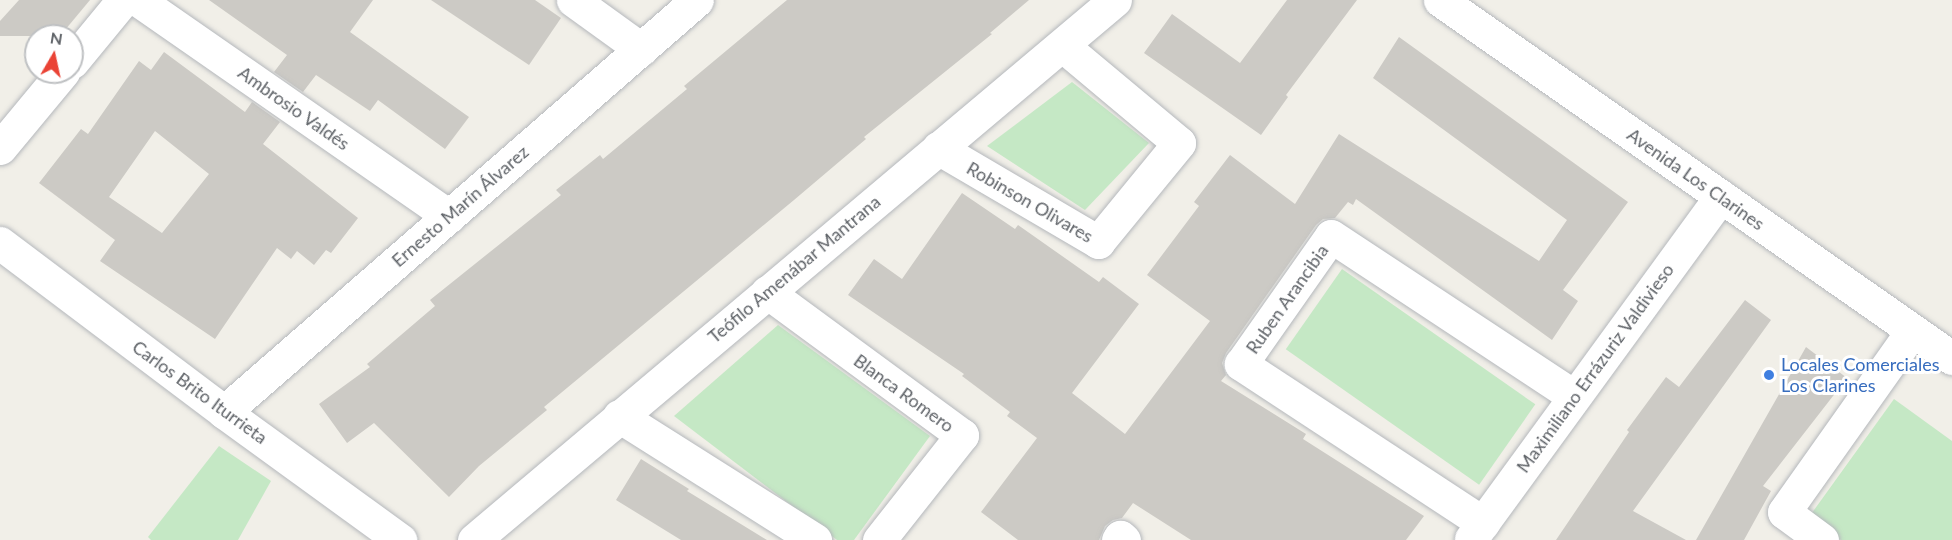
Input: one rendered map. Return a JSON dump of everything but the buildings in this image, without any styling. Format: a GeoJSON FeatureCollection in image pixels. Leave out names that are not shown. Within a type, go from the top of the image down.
{"type":"FeatureCollection","features":[{"type":"Feature","properties":{"kind":"street"},"geometry":{"type":"LineString","coordinates":[[84,47],[123,0]]}},
{"type":"Feature","properties":{"kind":"street","name":"Ambrosio Valdés"},"geometry":{"type":"LineString","coordinates":[[138,0],[449,216]]}},
{"type":"Feature","properties":{"kind":"street"},"geometry":{"type":"LineString","coordinates":[[573,0],[641,49]]}},
{"type":"Feature","properties":{"kind":"street","name":"Ernesto Marín Álvarez"},"geometry":{"type":"LineString","coordinates":[[224,412],[696,0]]}},
{"type":"Feature","properties":{"kind":"street","name":"Teófilo Amenábar Mantrana"},"geometry":{"type":"LineString","coordinates":[[474,540],[1115,0]]}},
{"type":"Feature","properties":{"kind":"street","name":"Avenida Los Clarines"},"geometry":{"type":"LineString","coordinates":[[1440,0],[1952,358]]}},
{"type":"Feature","properties":{"kind":"street","name":"Robinson Olivares"},"geometry":{"type":"LineString","coordinates":[[938,148],[1098,242],[1179,142],[1063,46]]}},
{"type":"Feature","properties":{"kind":"street"},"geometry":{"type":"LineString","coordinates":[[0,148],[53,84]]}},
{"type":"Feature","properties":{"kind":"street","name":"Maximiliano Errázuriz Valdivieso"},"geometry":{"type":"LineString","coordinates":[[1477,531],[1721,196]]}},
{"type":"Feature","properties":{"kind":"street","name":"Ruben Arancibia"},"geometry":{"type":"LineString","coordinates":[[1477,531],[1241,364],[1331,236],[1574,396]]}},
{"type":"Feature","properties":{"kind":"street","name":"Carlos Brito Iturrieta"},"geometry":{"type":"LineString","coordinates":[[0,243],[224,412],[400,540]]}},
{"type":"Feature","properties":{"kind":"street","name":"Blanca Romero"},"geometry":{"type":"LineString","coordinates":[[767,292],[962,435],[879,540]]}},
{"type":"Feature","properties":{"kind":"street"},"geometry":{"type":"LineString","coordinates":[[1822,540],[1784,512],[1912,331]]}},
{"type":"Feature","properties":{"kind":"street"},"geometry":{"type":"LineString","coordinates":[[619,416],[815,540]]}},
{"type":"Feature","properties":{"kind":"street"},"geometry":{"type":"LineString","coordinates":[[1118,540],[1120,537],[1124,540]]}},
{"type":"Feature","properties":{"kind":"green space"},"geometry":{"type":"Polygon","coordinates":[[[1072,82],[1149,143],[1085,210],[987,146],[1072,82]]]}},
{"type":"Feature","properties":{"kind":"green space"},"geometry":{"type":"Polygon","coordinates":[[[1342,269],[1535,404],[1479,485],[1286,349],[1342,269]]]}},
{"type":"Feature","properties":{"kind":"green space"},"geometry":{"type":"Polygon","coordinates":[[[778,325],[930,436],[854,540],[837,540],[674,416],[778,325]]]}},
{"type":"Feature","properties":{"kind":"green space"},"geometry":{"type":"Polygon","coordinates":[[[1894,399],[1952,441],[1952,540],[1841,540],[1809,517],[1894,399]]]}},
{"type":"Feature","properties":{"kind":"green space"},"geometry":{"type":"Polygon","coordinates":[[[219,446],[271,481],[238,540],[151,540],[148,537],[219,446]]]}},
{"type":"Feature","properties":{"kind":"place","name":"Locales Comerciales Los Clarines"},"geometry":{"type":"Point","coordinates":[1769,375]}}]}
